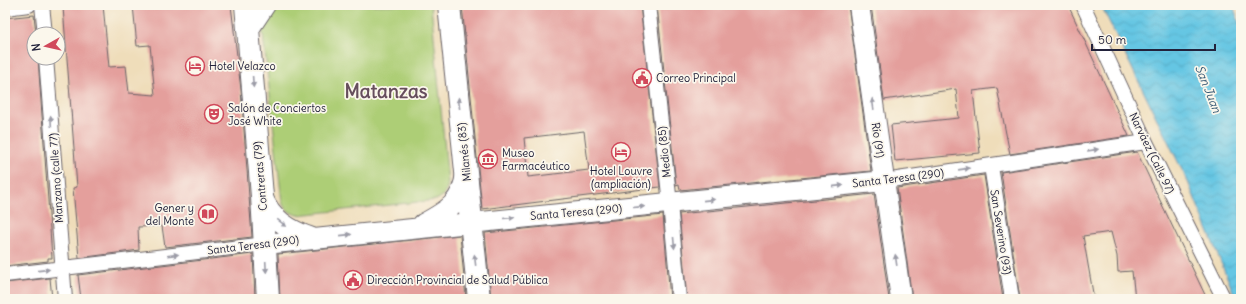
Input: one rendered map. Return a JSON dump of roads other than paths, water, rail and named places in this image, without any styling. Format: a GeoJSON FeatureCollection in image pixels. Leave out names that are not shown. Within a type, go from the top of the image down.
{"type":"FeatureCollection","features":[{"type":"Feature","properties":{"kind":"main road","name":"Contreras (79)"},"geometry":{"type":"LineString","coordinates":[[246,5],[262,196],[268,299]]}},
{"type":"Feature","properties":{"kind":"main road","name":"Milanés (83)"},"geometry":{"type":"LineString","coordinates":[[449,5],[470,222],[480,299]]}},
{"type":"Feature","properties":{"kind":"street"},"geometry":{"type":"LineString","coordinates":[[5,8],[29,5]]}},
{"type":"Feature","properties":{"kind":"street"},"geometry":{"type":"LineString","coordinates":[[42,5],[44,26]]}},
{"type":"Feature","properties":{"kind":"street"},"geometry":{"type":"LineString","coordinates":[[249,29],[262,7],[265,5]]}},
{"type":"Feature","properties":{"kind":"street","name":"Medio (85)"},"geometry":{"type":"LineString","coordinates":[[648,5],[679,299]]}},
{"type":"Feature","properties":{"kind":"street","name":"Río (91)"},"geometry":{"type":"LineString","coordinates":[[859,5],[901,299]]}},
{"type":"Feature","properties":{"kind":"street","name":"Narváez (Calle 97)"},"geometry":{"type":"LineString","coordinates":[[1083,5],[1146,142],[1224,299]]}},
{"type":"Feature","properties":{"kind":"street","name":"Manzano (calle 77)"},"geometry":{"type":"LineString","coordinates":[[47,66],[65,299]]}},
{"type":"Feature","properties":{"kind":"street","name":"Santa Teresa (290)"},"geometry":{"type":"LineString","coordinates":[[5,274],[313,238],[670,204],[884,181],[1146,142]]}},
{"type":"Feature","properties":{"kind":"street","name":"San Severino (93)"},"geometry":{"type":"LineString","coordinates":[[991,166],[1012,299]]}},
{"type":"Feature","properties":{"kind":"street"},"geometry":{"type":"LineString","coordinates":[[418,227],[433,219],[455,202],[461,194],[466,172]]}},
{"type":"Feature","properties":{"kind":"street"},"geometry":{"type":"LineString","coordinates":[[262,196],[270,212],[278,220],[289,228],[313,238]]}},
{"type":"Feature","properties":{"kind":"water","name":"San Juan"},"geometry":{"type":"Polygon","coordinates":[[[1101,5],[1233,5],[1241,28],[1241,299],[1236,299],[1188,182],[1101,5]]]}},
{"type":"Feature","properties":{"kind":"place","name":"Hotel Velazco"},"geometry":{"type":"Point","coordinates":[195,66]}},
{"type":"Feature","properties":{"kind":"place","name":"Correo Principal"},"geometry":{"type":"Point","coordinates":[642,78]}},
{"type":"Feature","properties":{"kind":"place","name":"Salón de Conciertos José White"},"geometry":{"type":"Point","coordinates":[214,114]}},
{"type":"Feature","properties":{"kind":"place","name":"Hotel Louvre (ampliación)"},"geometry":{"type":"Point","coordinates":[621,152]}},
{"type":"Feature","properties":{"kind":"place","name":"Museo Farmacéutico"},"geometry":{"type":"Point","coordinates":[488,159]}},
{"type":"Feature","properties":{"kind":"place","name":"Gener y del Monte"},"geometry":{"type":"Point","coordinates":[208,214]}},
{"type":"Feature","properties":{"kind":"place","name":"Dirección Provincial de Salud Pública"},"geometry":{"type":"Point","coordinates":[353,280]}},
{"type":"Feature","properties":{"kind":"district","name":"Matanzas"},"geometry":{"type":"Point","coordinates":[386,91]}}]}
